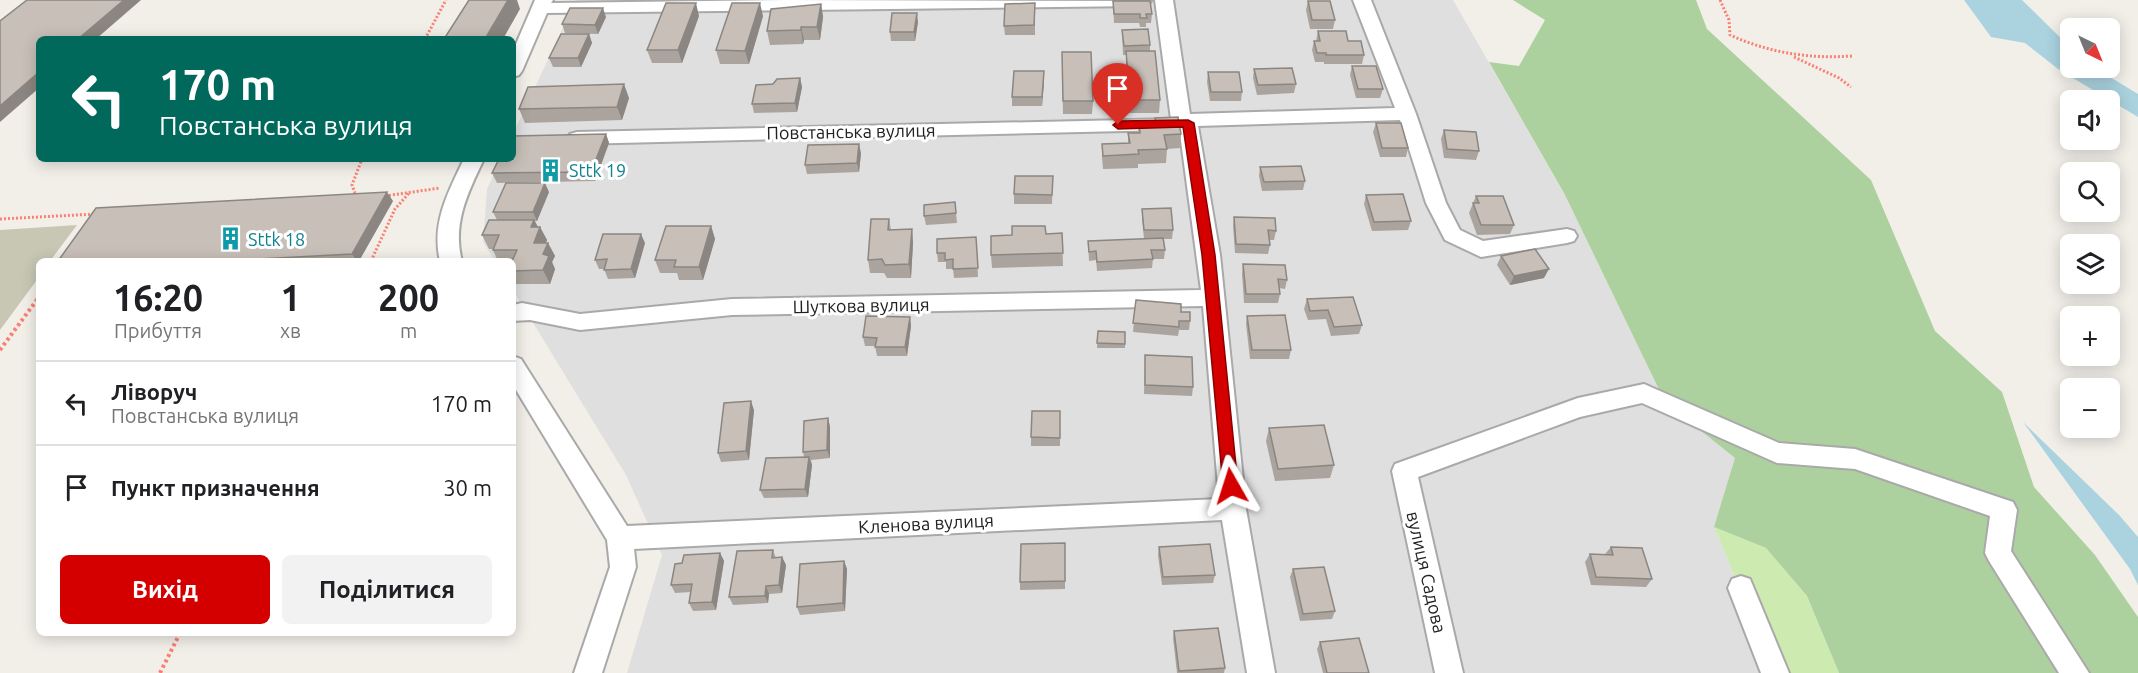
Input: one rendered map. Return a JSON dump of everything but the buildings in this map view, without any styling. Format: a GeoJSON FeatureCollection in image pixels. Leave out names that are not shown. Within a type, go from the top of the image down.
{"type":"FeatureCollection","features":[{"type":"Feature","properties":{"kind":"street"},"geometry":{"type":"LineString","coordinates":[[1362,0],[1407,114],[1436,203],[1452,235],[1481,249],[1567,236]]}},
{"type":"Feature","properties":{"kind":"street"},"geometry":{"type":"LineString","coordinates":[[516,64],[543,4],[1164,1],[1209,255],[1233,509],[1261,673]]}},
{"type":"Feature","properties":{"kind":"street","name":"Повстанська вулиця"},"geometry":{"type":"LineString","coordinates":[[560,138],[1407,114]]}},
{"type":"Feature","properties":{"kind":"street"},"geometry":{"type":"LineString","coordinates":[[450,258],[446,248],[449,224],[462,184],[473,162]]}},
{"type":"Feature","properties":{"kind":"street","name":"Шуткова вулиця"},"geometry":{"type":"LineString","coordinates":[[516,313],[536,310],[563,320],[580,322],[657,312],[701,312],[732,307],[1212,298]]}},
{"type":"Feature","properties":{"kind":"street"},"geometry":{"type":"LineString","coordinates":[[516,370],[620,537],[623,567],[588,673]]}},
{"type":"Feature","properties":{"kind":"street","name":"вулиця Садова"},"geometry":{"type":"LineString","coordinates":[[1449,673],[1404,471],[1578,408],[1644,393],[1777,453],[1855,459],[2004,510],[1998,554],[2075,673]]}},
{"type":"Feature","properties":{"kind":"street","name":"Кленова вулиця"},"geometry":{"type":"LineString","coordinates":[[620,537],[1233,509]]}},
{"type":"Feature","properties":{"kind":"street"},"geometry":{"type":"LineString","coordinates":[[1741,588],[1775,673]]}},
{"type":"Feature","properties":{"kind":"path"},"geometry":{"type":"LineString","coordinates":[[426,36],[446,0]]}},
{"type":"Feature","properties":{"kind":"path"},"geometry":{"type":"LineString","coordinates":[[1720,0],[1729,20],[1730,35],[1743,42],[1791,55],[1826,59],[1852,56]]}},
{"type":"Feature","properties":{"kind":"path"},"geometry":{"type":"LineString","coordinates":[[1791,55],[1839,78],[1851,87]]}},
{"type":"Feature","properties":{"kind":"path"},"geometry":{"type":"LineString","coordinates":[[351,198],[363,198],[355,193],[352,185],[361,162]]}},
{"type":"Feature","properties":{"kind":"path"},"geometry":{"type":"LineString","coordinates":[[381,197],[462,184]]}},
{"type":"Feature","properties":{"kind":"path"},"geometry":{"type":"LineString","coordinates":[[372,258],[395,210],[409,193]]}},
{"type":"Feature","properties":{"kind":"path"},"geometry":{"type":"LineString","coordinates":[[0,219],[100,213],[93,223]]}},
{"type":"Feature","properties":{"kind":"path"},"geometry":{"type":"LineString","coordinates":[[0,350],[36,301]]}},
{"type":"Feature","properties":{"kind":"path"},"geometry":{"type":"LineString","coordinates":[[160,673],[178,636]]}},
{"type":"Feature","properties":{"kind":"shaded area"},"geometry":{"type":"Polygon","coordinates":[[[576,0],[1453,0],[1564,193],[1665,402],[1736,458],[1714,527],[1775,673],[627,673],[662,555],[626,475],[516,295],[516,258],[493,258],[483,242],[487,189],[500,162],[516,162],[516,128],[576,0]]]}},
{"type":"Feature","properties":{"kind":"shaded area"},"geometry":{"type":"Polygon","coordinates":[[[77,225],[52,258],[36,258],[36,281],[0,330],[0,230],[77,225]]]}},
{"type":"Feature","properties":{"kind":"green space"},"geometry":{"type":"Polygon","coordinates":[[[1513,0],[1696,0],[1707,29],[1871,180],[1935,331],[2002,392],[2034,487],[2095,555],[2138,617],[2138,673],[1839,673],[1807,596],[1766,548],[1714,527],[1735,458],[1665,402],[1564,193],[1489,62],[1519,66],[1545,20],[1513,0]]]}},
{"type":"Feature","properties":{"kind":"green space"},"geometry":{"type":"Polygon","coordinates":[[[1714,527],[1766,548],[1807,596],[1839,673],[1775,673],[1714,527]]]}},
{"type":"Feature","properties":{"kind":"water"},"geometry":{"type":"Polygon","coordinates":[[[1964,0],[2022,0],[2060,37],[2060,70],[2025,43],[1991,37],[1964,0]]]}},
{"type":"Feature","properties":{"kind":"water"},"geometry":{"type":"Polygon","coordinates":[[[2073,78],[2112,78],[2138,94],[2138,117],[2120,106],[2120,90],[2093,90],[2073,78]]]}},
{"type":"Feature","properties":{"kind":"water"},"geometry":{"type":"Polygon","coordinates":[[[2023,422],[2119,515],[2138,537],[2138,585],[2130,569],[2023,422]]]}},
{"type":"Feature","properties":{"kind":"place","name":"Sttk 19"},"geometry":{"type":"Point","coordinates":[551,170]}},
{"type":"Feature","properties":{"kind":"place","name":"Sttk 18"},"geometry":{"type":"Point","coordinates":[230,239]}},
{"type":"Feature","properties":{"kind":"route"},"geometry":{"type":"LineString","coordinates":[[1118,125],[1188,123],[1209,255],[1231,486]]}}]}
